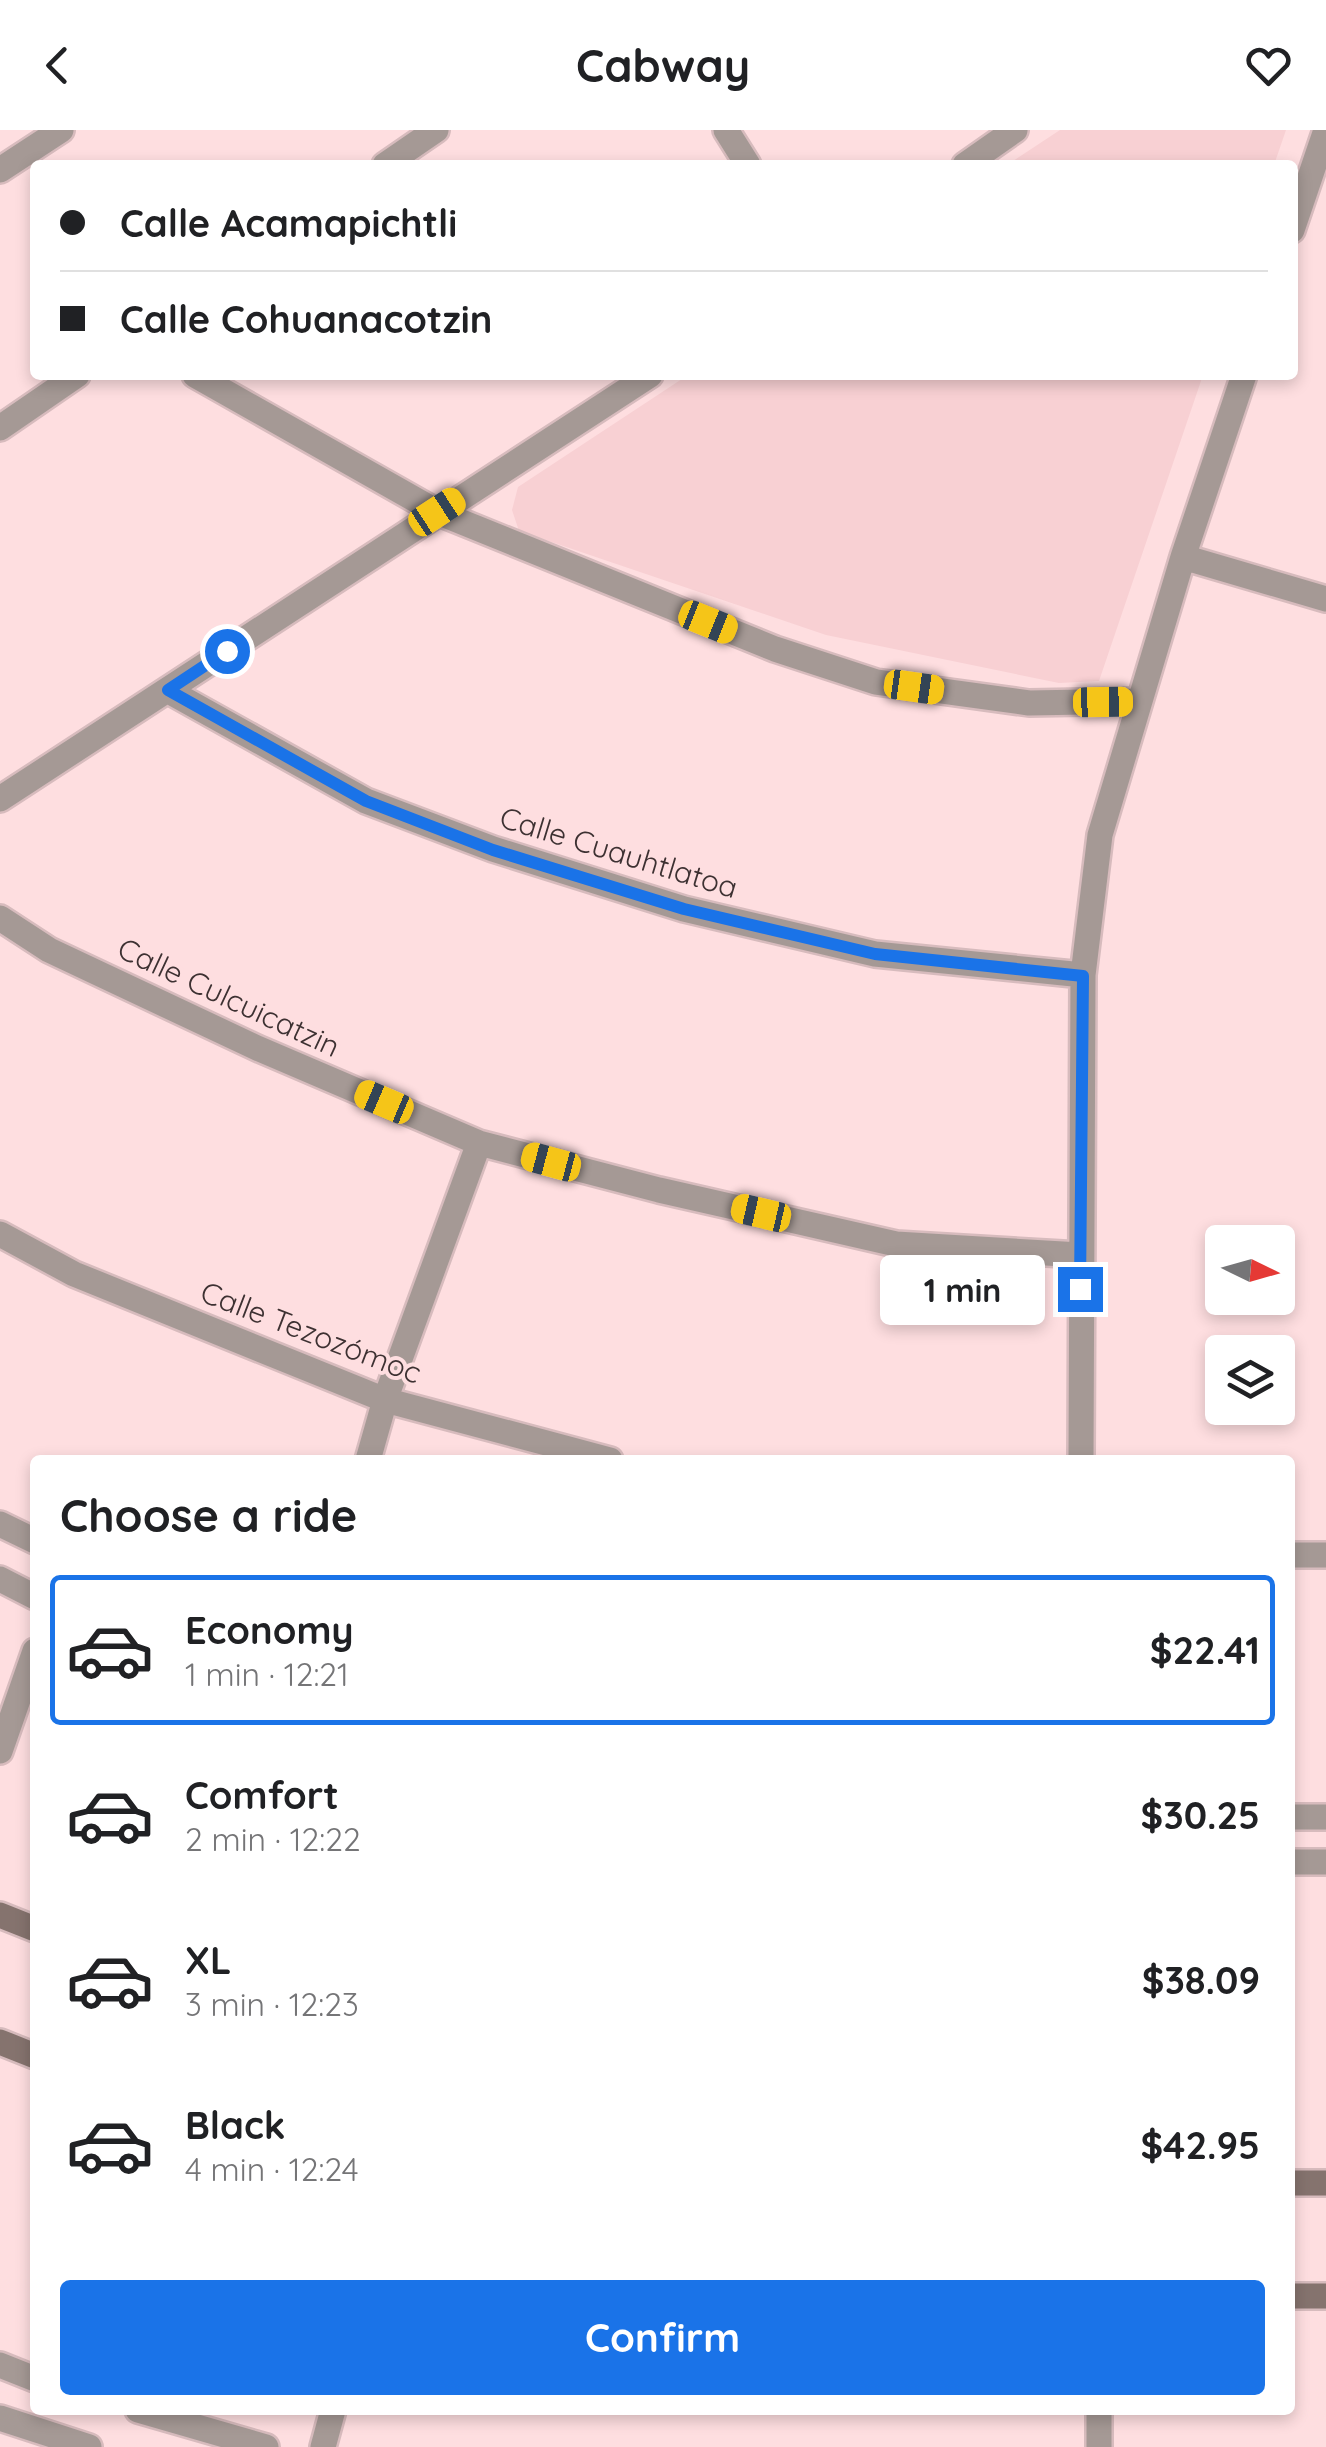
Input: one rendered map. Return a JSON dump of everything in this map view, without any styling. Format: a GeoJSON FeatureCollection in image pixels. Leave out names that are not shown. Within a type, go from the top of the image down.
{"type":"FeatureCollection","features":[{"type":"Feature","properties":{"kind":"main road"},"geometry":{"type":"LineString","coordinates":[[0,1915],[30,1927]]}},
{"type":"Feature","properties":{"kind":"main road"},"geometry":{"type":"LineString","coordinates":[[0,2042],[30,2054]]}},
{"type":"Feature","properties":{"kind":"main road"},"geometry":{"type":"LineString","coordinates":[[1295,2183],[1326,2183]]}},
{"type":"Feature","properties":{"kind":"main road"},"geometry":{"type":"LineString","coordinates":[[1295,2296],[1326,2296]]}},
{"type":"Feature","properties":{"kind":"street"},"geometry":{"type":"LineString","coordinates":[[0,170],[60,130]]}},
{"type":"Feature","properties":{"kind":"street"},"geometry":{"type":"LineString","coordinates":[[391,160],[436,130]]}},
{"type":"Feature","properties":{"kind":"street"},"geometry":{"type":"LineString","coordinates":[[726,130],[745,160]]}},
{"type":"Feature","properties":{"kind":"street"},"geometry":{"type":"LineString","coordinates":[[972,160],[1015,130]]}},
{"type":"Feature","properties":{"kind":"street"},"geometry":{"type":"LineString","coordinates":[[1298,212],[1326,130]]}},
{"type":"Feature","properties":{"kind":"street"},"geometry":{"type":"LineString","coordinates":[[0,428],[70,380]]}},
{"type":"Feature","properties":{"kind":"street"},"geometry":{"type":"LineString","coordinates":[[204,380],[437,512],[775,650],[876,682],[1029,703],[1140,701]]}},
{"type":"Feature","properties":{"kind":"street"},"geometry":{"type":"LineString","coordinates":[[0,798],[642,380]]}},
{"type":"Feature","properties":{"kind":"street"},"geometry":{"type":"LineString","coordinates":[[1081,1455],[1083,976],[1100,835],[1183,557],[1242,380]]}},
{"type":"Feature","properties":{"kind":"street"},"geometry":{"type":"LineString","coordinates":[[1183,557],[1326,600]]}},
{"type":"Feature","properties":{"kind":"street","name":"Calle Cuauhtlatoa"},"geometry":{"type":"LineString","coordinates":[[168,690],[366,801],[493,850],[684,909],[875,954],[1083,976]]}},
{"type":"Feature","properties":{"kind":"street","name":"Calle Culcuicatzin"},"geometry":{"type":"LineString","coordinates":[[0,918],[49,950],[258,1048],[479,1142],[659,1190],[896,1244],[1080,1255]]}},
{"type":"Feature","properties":{"kind":"street"},"geometry":{"type":"LineString","coordinates":[[370,1455],[479,1142]]}},
{"type":"Feature","properties":{"kind":"street","name":"Calle Tezozómoc"},"geometry":{"type":"LineString","coordinates":[[0,1234],[74,1274],[386,1400],[591,1455]]}},
{"type":"Feature","properties":{"kind":"street"},"geometry":{"type":"LineString","coordinates":[[0,1524],[30,1539]]}},
{"type":"Feature","properties":{"kind":"street"},"geometry":{"type":"LineString","coordinates":[[1295,1554],[1326,1555]]}},
{"type":"Feature","properties":{"kind":"street"},"geometry":{"type":"LineString","coordinates":[[0,1579],[30,1594]]}},
{"type":"Feature","properties":{"kind":"street"},"geometry":{"type":"LineString","coordinates":[[0,1751],[30,1665]]}},
{"type":"Feature","properties":{"kind":"street"},"geometry":{"type":"LineString","coordinates":[[1295,1817],[1326,1817]]}},
{"type":"Feature","properties":{"kind":"street"},"geometry":{"type":"LineString","coordinates":[[1295,1862],[1326,1862]]}},
{"type":"Feature","properties":{"kind":"street"},"geometry":{"type":"LineString","coordinates":[[0,2365],[30,2377]]}},
{"type":"Feature","properties":{"kind":"street"},"geometry":{"type":"LineString","coordinates":[[155,2415],[266,2447]]}},
{"type":"Feature","properties":{"kind":"street"},"geometry":{"type":"LineString","coordinates":[[323,2447],[332,2415]]}},
{"type":"Feature","properties":{"kind":"street"},"geometry":{"type":"LineString","coordinates":[[1099,2415],[1099,2447]]}},
{"type":"Feature","properties":{"kind":"street"},"geometry":{"type":"LineString","coordinates":[[0,2418],[90,2447]]}},
{"type":"Feature","properties":{"kind":"shaded area"},"geometry":{"type":"Polygon","coordinates":[[[1060,130],[1286,130],[1276,160],[1015,160],[1060,130]]]}},
{"type":"Feature","properties":{"kind":"shaded area"},"geometry":{"type":"Polygon","coordinates":[[[680,380],[1201,380],[1099,681],[1059,683],[826,635],[519,531],[512,510],[518,487],[680,380]]]}},
{"type":"Feature","properties":{"kind":"route"},"geometry":{"type":"LineString","coordinates":[[227,651],[168,690],[366,801],[493,850],[684,909],[875,954],[1083,976],[1080,1289]]}}]}
